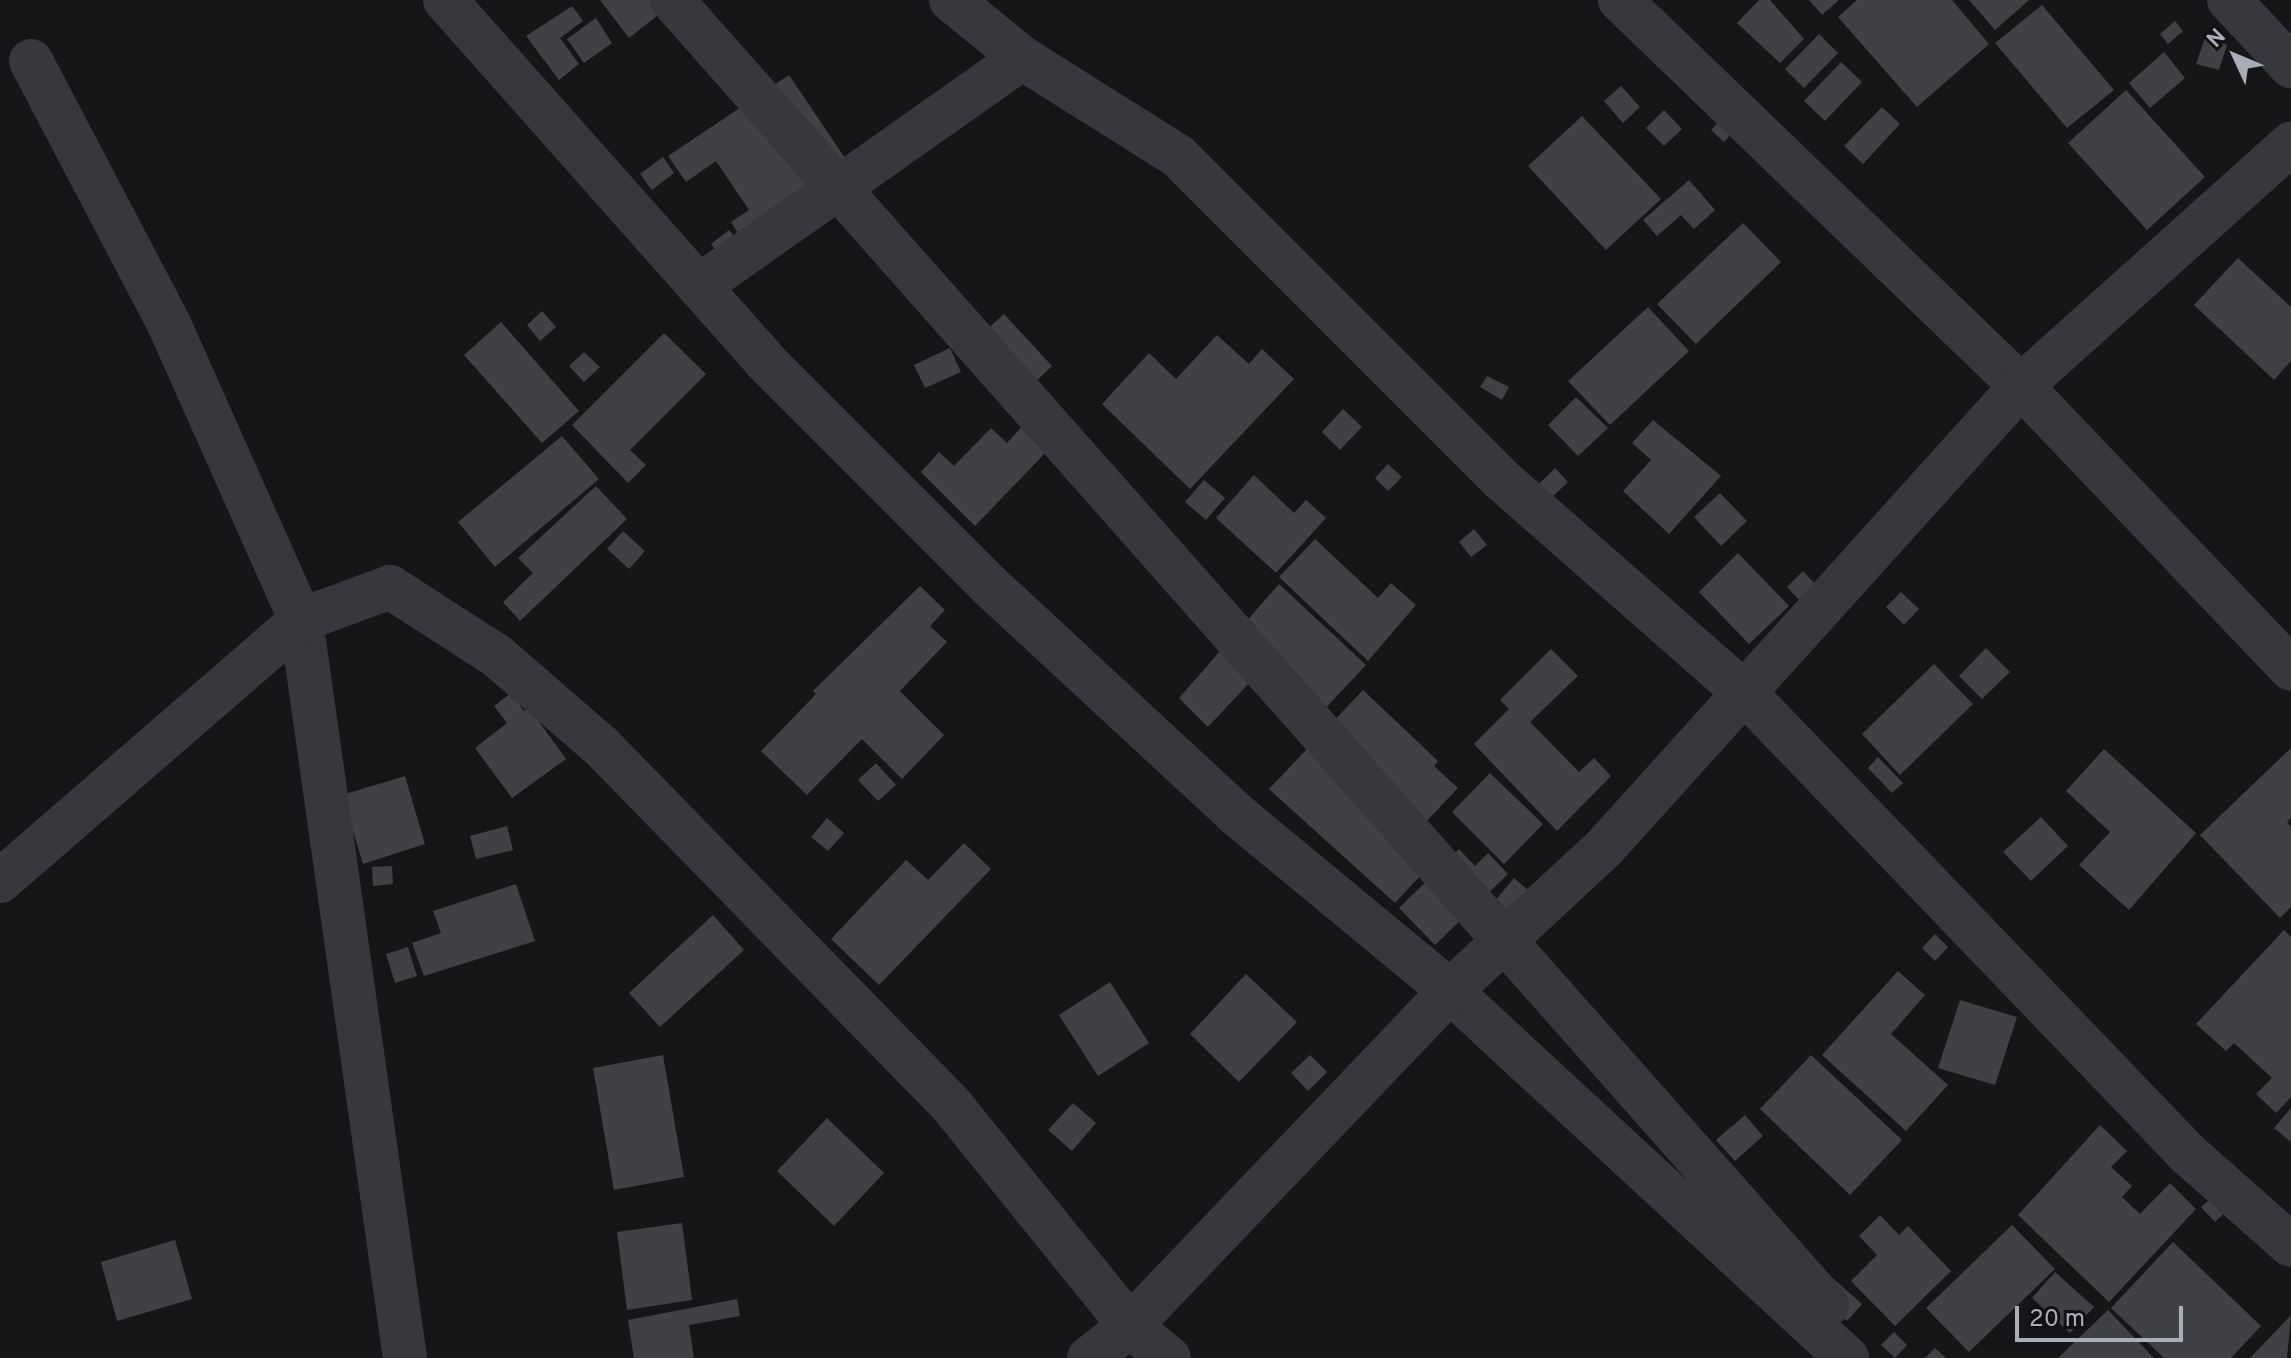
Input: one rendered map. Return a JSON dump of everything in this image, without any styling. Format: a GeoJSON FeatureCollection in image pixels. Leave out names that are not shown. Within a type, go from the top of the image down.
{"type":"FeatureCollection","features":[{"type":"Feature","properties":{"kind":"street"},"geometry":{"type":"LineString","coordinates":[[445,0],[765,361],[990,586],[1235,813],[1450,991],[1847,1358]]}},
{"type":"Feature","properties":{"kind":"street"},"geometry":{"type":"LineString","coordinates":[[672,0],[1873,1358]]}},
{"type":"Feature","properties":{"kind":"street"},"geometry":{"type":"LineString","coordinates":[[951,0],[1022,58],[1178,156],[1501,479],[1745,693],[2188,1154],[2291,1245]]}},
{"type":"Feature","properties":{"kind":"street"},"geometry":{"type":"LineString","coordinates":[[1620,0],[2021,386],[2291,669]]}},
{"type":"Feature","properties":{"kind":"street"},"geometry":{"type":"LineString","coordinates":[[2229,0],[2291,66]]}},
{"type":"Feature","properties":{"kind":"street"},"geometry":{"type":"LineString","coordinates":[[699,286],[1022,58]]}},
{"type":"Feature","properties":{"kind":"street"},"geometry":{"type":"LineString","coordinates":[[31,61],[169,324],[301,620],[405,1358]]}},
{"type":"Feature","properties":{"kind":"street"},"geometry":{"type":"LineString","coordinates":[[1089,1358],[1130,1326],[1450,991],[1604,848],[2021,386],[2291,144]]}},
{"type":"Feature","properties":{"kind":"street"},"geometry":{"type":"LineString","coordinates":[[4,869],[301,620],[390,587],[497,656],[601,746],[948,1101],[1130,1326],[1169,1358]]}},
{"type":"Feature","properties":{"kind":"building"},"geometry":{"type":"Polygon","coordinates":[[[600,0],[677,0],[629,38],[600,0]]]}},
{"type":"Feature","properties":{"kind":"building"},"geometry":{"type":"Polygon","coordinates":[[[1759,0],[1770,0],[1804,39],[1780,63],[1737,23],[1759,0]]]}},
{"type":"Feature","properties":{"kind":"building"},"geometry":{"type":"Polygon","coordinates":[[[1809,0],[1839,0],[1822,15],[1809,0]]]}},
{"type":"Feature","properties":{"kind":"building"},"geometry":{"type":"Polygon","coordinates":[[[1857,0],[1952,0],[1989,44],[1917,107],[1838,17],[1857,0]]]}},
{"type":"Feature","properties":{"kind":"building"},"geometry":{"type":"Polygon","coordinates":[[[1969,0],[2029,0],[1995,30],[1969,0]]]}},
{"type":"Feature","properties":{"kind":"building"},"geometry":{"type":"Polygon","coordinates":[[[2042,5],[2114,90],[2067,128],[1995,43],[2042,5]]]}},
{"type":"Feature","properties":{"kind":"building"},"geometry":{"type":"Polygon","coordinates":[[[572,6],[583,21],[560,38],[579,64],[559,80],[526,36],[572,6]]]}},
{"type":"Feature","properties":{"kind":"building"},"geometry":{"type":"Polygon","coordinates":[[[596,18],[612,43],[584,63],[567,39],[596,18]]]}},
{"type":"Feature","properties":{"kind":"building"},"geometry":{"type":"Polygon","coordinates":[[[2175,21],[2183,31],[2168,44],[2160,34],[2175,21]]]}},
{"type":"Feature","properties":{"kind":"building"},"geometry":{"type":"Polygon","coordinates":[[[1819,34],[1838,53],[1804,88],[1785,69],[1819,34]]]}},
{"type":"Feature","properties":{"kind":"building"},"geometry":{"type":"Polygon","coordinates":[[[2205,38],[2227,45],[2219,70],[2196,64],[2205,38]]]}},
{"type":"Feature","properties":{"kind":"building"},"geometry":{"type":"Polygon","coordinates":[[[2164,52],[2185,78],[2150,108],[2129,83],[2164,52]]]}},
{"type":"Feature","properties":{"kind":"building"},"geometry":{"type":"Polygon","coordinates":[[[1841,62],[1862,82],[1825,121],[1804,101],[1841,62]]]}},
{"type":"Feature","properties":{"kind":"building"},"geometry":{"type":"Polygon","coordinates":[[[789,75],[853,170],[745,244],[731,222],[749,210],[716,161],[686,182],[668,156],[789,75]]]}},
{"type":"Feature","properties":{"kind":"building"},"geometry":{"type":"Polygon","coordinates":[[[1621,86],[1640,107],[1623,123],[1604,101],[1621,86]]]}},
{"type":"Feature","properties":{"kind":"building"},"geometry":{"type":"Polygon","coordinates":[[[2126,90],[2205,177],[2147,230],[2068,143],[2126,90]]]}},
{"type":"Feature","properties":{"kind":"building"},"geometry":{"type":"Polygon","coordinates":[[[1882,107],[1900,124],[1863,164],[1844,146],[1882,107]]]}},
{"type":"Feature","properties":{"kind":"building"},"geometry":{"type":"Polygon","coordinates":[[[1664,110],[1682,129],[1664,146],[1646,128],[1664,110]]]}},
{"type":"Feature","properties":{"kind":"building"},"geometry":{"type":"Polygon","coordinates":[[[1582,116],[1661,199],[1606,250],[1528,166],[1582,116]]]}},
{"type":"Feature","properties":{"kind":"building"},"geometry":{"type":"Polygon","coordinates":[[[1724,116],[1736,128],[1724,142],[1711,130],[1724,116]]]}},
{"type":"Feature","properties":{"kind":"building"},"geometry":{"type":"Polygon","coordinates":[[[663,157],[674,173],[652,190],[640,174],[663,157]]]}},
{"type":"Feature","properties":{"kind":"building"},"geometry":{"type":"Polygon","coordinates":[[[1689,180],[1715,210],[1694,229],[1681,215],[1657,236],[1643,220],[1689,180]]]}},
{"type":"Feature","properties":{"kind":"building"},"geometry":{"type":"Polygon","coordinates":[[[1743,223],[1781,262],[1696,344],[1657,304],[1743,223]]]}},
{"type":"Feature","properties":{"kind":"building"},"geometry":{"type":"Polygon","coordinates":[[[729,230],[744,250],[726,263],[711,244],[729,230]]]}},
{"type":"Feature","properties":{"kind":"building"},"geometry":{"type":"Polygon","coordinates":[[[2238,258],[2291,307],[2291,361],[2274,380],[2194,305],[2238,258]]]}},
{"type":"Feature","properties":{"kind":"building"},"geometry":{"type":"Polygon","coordinates":[[[1648,307],[1689,351],[1610,425],[1568,381],[1648,307]]]}},
{"type":"Feature","properties":{"kind":"building"},"geometry":{"type":"Polygon","coordinates":[[[542,311],[556,327],[540,341],[527,325],[542,311]]]}},
{"type":"Feature","properties":{"kind":"building"},"geometry":{"type":"Polygon","coordinates":[[[1004,314],[1052,366],[1023,394],[960,354],[1004,314]]]}},
{"type":"Feature","properties":{"kind":"building"},"geometry":{"type":"Polygon","coordinates":[[[501,322],[579,411],[542,443],[464,355],[501,322]]]}},
{"type":"Feature","properties":{"kind":"building"},"geometry":{"type":"Polygon","coordinates":[[[664,333],[706,374],[630,450],[646,465],[628,483],[572,425],[664,333]]]}},
{"type":"Feature","properties":{"kind":"building"},"geometry":{"type":"Polygon","coordinates":[[[1217,335],[1249,364],[1262,349],[1294,379],[1190,489],[1102,404],[1149,353],[1176,379],[1217,335]]]}},
{"type":"Feature","properties":{"kind":"building"},"geometry":{"type":"Polygon","coordinates":[[[950,348],[961,372],[925,388],[914,365],[950,348]]]}},
{"type":"Feature","properties":{"kind":"building"},"geometry":{"type":"Polygon","coordinates":[[[584,352],[600,367],[584,382],[569,366],[584,352]]]}},
{"type":"Feature","properties":{"kind":"building"},"geometry":{"type":"Polygon","coordinates":[[[1487,376],[1509,387],[1502,400],[1480,387],[1487,376]]]}},
{"type":"Feature","properties":{"kind":"building"},"geometry":{"type":"Polygon","coordinates":[[[1576,397],[1608,428],[1578,456],[1548,425],[1576,397]]]}},
{"type":"Feature","properties":{"kind":"building"},"geometry":{"type":"Polygon","coordinates":[[[1343,409],[1362,427],[1340,450],[1322,432],[1343,409]]]}},
{"type":"Feature","properties":{"kind":"building"},"geometry":{"type":"Polygon","coordinates":[[[1653,420],[1721,476],[1669,534],[1623,491],[1651,460],[1632,443],[1653,420]]]}},
{"type":"Feature","properties":{"kind":"building"},"geometry":{"type":"Polygon","coordinates":[[[1026,422],[1051,447],[975,526],[921,472],[939,452],[954,466],[991,428],[1007,443],[1026,422]]]}},
{"type":"Feature","properties":{"kind":"building"},"geometry":{"type":"Polygon","coordinates":[[[562,436],[599,479],[495,567],[458,522],[562,436]]]}},
{"type":"Feature","properties":{"kind":"building"},"geometry":{"type":"Polygon","coordinates":[[[1388,464],[1402,477],[1388,491],[1375,478],[1388,464]]]}},
{"type":"Feature","properties":{"kind":"building"},"geometry":{"type":"Polygon","coordinates":[[[1555,468],[1568,482],[1549,500],[1536,487],[1555,468]]]}},
{"type":"Feature","properties":{"kind":"building"},"geometry":{"type":"Polygon","coordinates":[[[1254,475],[1294,513],[1306,500],[1326,518],[1276,573],[1216,518],[1254,475]]]}},
{"type":"Feature","properties":{"kind":"building"},"geometry":{"type":"Polygon","coordinates":[[[1204,480],[1225,498],[1206,520],[1185,502],[1204,480]]]}},
{"type":"Feature","properties":{"kind":"building"},"geometry":{"type":"Polygon","coordinates":[[[596,486],[627,519],[520,621],[503,602],[533,573],[518,558],[596,486]]]}},
{"type":"Feature","properties":{"kind":"building"},"geometry":{"type":"Polygon","coordinates":[[[1720,493],[1747,521],[1721,546],[1694,517],[1720,493]]]}},
{"type":"Feature","properties":{"kind":"building"},"geometry":{"type":"Polygon","coordinates":[[[1474,529],[1487,545],[1471,557],[1459,542],[1474,529]]]}},
{"type":"Feature","properties":{"kind":"building"},"geometry":{"type":"Polygon","coordinates":[[[623,531],[645,551],[629,569],[607,549],[623,531]]]}},
{"type":"Feature","properties":{"kind":"building"},"geometry":{"type":"Polygon","coordinates":[[[1315,539],[1378,598],[1391,583],[1416,605],[1368,661],[1279,577],[1315,539]]]}},
{"type":"Feature","properties":{"kind":"building"},"geometry":{"type":"Polygon","coordinates":[[[1738,553],[1789,606],[1749,644],[1699,592],[1738,553]]]}},
{"type":"Feature","properties":{"kind":"building"},"geometry":{"type":"Polygon","coordinates":[[[1803,571],[1815,584],[1799,600],[1787,587],[1803,571]]]}},
{"type":"Feature","properties":{"kind":"building"},"geometry":{"type":"Polygon","coordinates":[[[1279,584],[1366,665],[1320,714],[1251,681],[1208,727],[1179,698],[1279,584]]]}},
{"type":"Feature","properties":{"kind":"building"},"geometry":{"type":"Polygon","coordinates":[[[920,586],[945,610],[930,626],[947,642],[900,691],[944,735],[902,779],[862,739],[807,795],[761,751],[816,694],[813,691],[920,586]]]}},
{"type":"Feature","properties":{"kind":"building"},"geometry":{"type":"Polygon","coordinates":[[[1901,592],[1919,609],[1904,625],[1886,607],[1901,592]]]}},
{"type":"Feature","properties":{"kind":"building"},"geometry":{"type":"Polygon","coordinates":[[[1986,648],[2010,672],[1982,699],[1959,676],[1986,648]]]}},
{"type":"Feature","properties":{"kind":"building"},"geometry":{"type":"Polygon","coordinates":[[[1551,649],[1578,676],[1530,722],[1579,772],[1594,758],[1611,776],[1557,831],[1474,744],[1509,709],[1500,700],[1551,649]]]}},
{"type":"Feature","properties":{"kind":"building"},"geometry":{"type":"Polygon","coordinates":[[[1934,664],[1973,704],[1900,775],[1862,734],[1934,664]]]}},
{"type":"Feature","properties":{"kind":"building"},"geometry":{"type":"Polygon","coordinates":[[[1363,690],[1438,761],[1434,766],[1458,788],[1421,827],[1444,850],[1395,903],[1269,789],[1363,690]]]}},
{"type":"Feature","properties":{"kind":"building"},"geometry":{"type":"Polygon","coordinates":[[[511,693],[524,711],[529,708],[566,759],[512,798],[475,748],[507,723],[494,706],[511,693]]]}},
{"type":"Feature","properties":{"kind":"building"},"geometry":{"type":"Polygon","coordinates":[[[2291,748],[2291,818],[2287,822],[2291,827],[2291,907],[2280,918],[2200,835],[2291,748]]]}},
{"type":"Feature","properties":{"kind":"building"},"geometry":{"type":"Polygon","coordinates":[[[2104,749],[2196,833],[2129,910],[2079,865],[2110,832],[2066,791],[2104,749]]]}},
{"type":"Feature","properties":{"kind":"building"},"geometry":{"type":"Polygon","coordinates":[[[1878,757],[1903,783],[1892,793],[1868,768],[1878,757]]]}},
{"type":"Feature","properties":{"kind":"building"},"geometry":{"type":"Polygon","coordinates":[[[876,763],[896,785],[878,801],[858,780],[876,763]]]}},
{"type":"Feature","properties":{"kind":"building"},"geometry":{"type":"Polygon","coordinates":[[[1490,773],[1543,824],[1504,864],[1452,812],[1490,773]]]}},
{"type":"Feature","properties":{"kind":"building"},"geometry":{"type":"Polygon","coordinates":[[[405,776],[425,844],[363,864],[342,795],[405,776]]]}},
{"type":"Feature","properties":{"kind":"building"},"geometry":{"type":"Polygon","coordinates":[[[2041,817],[2068,846],[2031,881],[2003,852],[2041,817]]]}},
{"type":"Feature","properties":{"kind":"building"},"geometry":{"type":"Polygon","coordinates":[[[827,818],[844,833],[828,851],[811,837],[827,818]]]}},
{"type":"Feature","properties":{"kind":"building"},"geometry":{"type":"Polygon","coordinates":[[[507,826],[513,850],[476,859],[470,836],[507,826]]]}},
{"type":"Feature","properties":{"kind":"building"},"geometry":{"type":"Polygon","coordinates":[[[964,843],[991,869],[879,985],[831,939],[906,860],[928,880],[964,843]]]}},
{"type":"Feature","properties":{"kind":"building"},"geometry":{"type":"Polygon","coordinates":[[[1459,849],[1475,866],[1488,853],[1508,874],[1435,945],[1399,908],[1459,849]]]}},
{"type":"Feature","properties":{"kind":"building"},"geometry":{"type":"Polygon","coordinates":[[[392,866],[393,884],[373,886],[372,867],[392,866]]]}},
{"type":"Feature","properties":{"kind":"building"},"geometry":{"type":"Polygon","coordinates":[[[1514,878],[1534,895],[1513,919],[1494,902],[1514,878]]]}},
{"type":"Feature","properties":{"kind":"building"},"geometry":{"type":"Polygon","coordinates":[[[516,884],[535,941],[424,976],[412,943],[441,933],[433,911],[516,884]]]}},
{"type":"Feature","properties":{"kind":"building"},"geometry":{"type":"Polygon","coordinates":[[[713,915],[744,950],[660,1027],[629,993],[713,915]]]}},
{"type":"Feature","properties":{"kind":"building"},"geometry":{"type":"Polygon","coordinates":[[[2284,930],[2291,937],[2291,1097],[2276,1113],[2256,1094],[2272,1078],[2234,1043],[2226,1051],[2196,1024],[2284,930]]]}},
{"type":"Feature","properties":{"kind":"building"},"geometry":{"type":"Polygon","coordinates":[[[1935,934],[1948,947],[1935,961],[1922,948],[1935,934]]]}},
{"type":"Feature","properties":{"kind":"building"},"geometry":{"type":"Polygon","coordinates":[[[408,947],[417,976],[395,983],[386,954],[408,947]]]}},
{"type":"Feature","properties":{"kind":"building"},"geometry":{"type":"Polygon","coordinates":[[[1898,971],[1925,995],[1891,1034],[1948,1085],[1906,1131],[1822,1055],[1898,971]]]}},
{"type":"Feature","properties":{"kind":"building"},"geometry":{"type":"Polygon","coordinates":[[[1246,974],[1297,1022],[1239,1082],[1190,1034],[1246,974]]]}},
{"type":"Feature","properties":{"kind":"building"},"geometry":{"type":"Polygon","coordinates":[[[1110,982],[1149,1043],[1098,1076],[1059,1015],[1110,982]]]}},
{"type":"Feature","properties":{"kind":"building"},"geometry":{"type":"Polygon","coordinates":[[[1960,1000],[2017,1017],[1995,1085],[1938,1068],[1960,1000]]]}},
{"type":"Feature","properties":{"kind":"building"},"geometry":{"type":"Polygon","coordinates":[[[663,1055],[684,1177],[614,1190],[593,1068],[663,1055]]]}},
{"type":"Feature","properties":{"kind":"building"},"geometry":{"type":"Polygon","coordinates":[[[1310,1055],[1327,1072],[1308,1091],[1291,1073],[1310,1055]]]}},
{"type":"Feature","properties":{"kind":"building"},"geometry":{"type":"Polygon","coordinates":[[[1811,1055],[1902,1140],[1850,1195],[1760,1109],[1811,1055]]]}},
{"type":"Feature","properties":{"kind":"building"},"geometry":{"type":"Polygon","coordinates":[[[1073,1103],[1096,1123],[1072,1151],[1048,1130],[1073,1103]]]}},
{"type":"Feature","properties":{"kind":"building"},"geometry":{"type":"Polygon","coordinates":[[[2291,1108],[2291,1142],[2274,1128],[2291,1108]]]}},
{"type":"Feature","properties":{"kind":"building"},"geometry":{"type":"Polygon","coordinates":[[[1745,1115],[1763,1136],[1735,1161],[1716,1140],[1745,1115]]]}},
{"type":"Feature","properties":{"kind":"building"},"geometry":{"type":"Polygon","coordinates":[[[827,1118],[884,1173],[834,1226],[777,1171],[827,1118]]]}},
{"type":"Feature","properties":{"kind":"building"},"geometry":{"type":"Polygon","coordinates":[[[2100,1125],[2127,1151],[2111,1167],[2132,1186],[2122,1197],[2140,1214],[2170,1183],[2196,1209],[2109,1302],[2018,1215],[2100,1125]]]}},
{"type":"Feature","properties":{"kind":"building"},"geometry":{"type":"Polygon","coordinates":[[[2215,1196],[2228,1210],[2215,1222],[2201,1207],[2215,1196]]]}},
{"type":"Feature","properties":{"kind":"building"},"geometry":{"type":"Polygon","coordinates":[[[1880,1215],[1899,1235],[1908,1226],[1951,1271],[1895,1326],[1851,1281],[1877,1255],[1859,1236],[1880,1215]]]}},
{"type":"Feature","properties":{"kind":"building"},"geometry":{"type":"Polygon","coordinates":[[[682,1223],[692,1300],[627,1310],[617,1232],[682,1223]]]}},
{"type":"Feature","properties":{"kind":"building"},"geometry":{"type":"Polygon","coordinates":[[[2012,1225],[2055,1269],[1969,1352],[1926,1308],[2012,1225]]]}},
{"type":"Feature","properties":{"kind":"building"},"geometry":{"type":"Polygon","coordinates":[[[175,1240],[192,1299],[117,1321],[101,1262],[175,1240]]]}},
{"type":"Feature","properties":{"kind":"building"},"geometry":{"type":"Polygon","coordinates":[[[2173,1242],[2261,1326],[2231,1358],[2164,1358],[2111,1308],[2173,1242]]]}},
{"type":"Feature","properties":{"kind":"building"},"geometry":{"type":"Polygon","coordinates":[[[2055,1272],[2094,1307],[2070,1333],[2032,1298],[2055,1272]]]}},
{"type":"Feature","properties":{"kind":"building"},"geometry":{"type":"Polygon","coordinates":[[[1828,1274],[1862,1304],[1847,1321],[1813,1291],[1828,1274]]]}},
{"type":"Feature","properties":{"kind":"building"},"geometry":{"type":"Polygon","coordinates":[[[737,1299],[740,1316],[689,1325],[694,1358],[634,1358],[628,1320],[737,1299]]]}},
{"type":"Feature","properties":{"kind":"building"},"geometry":{"type":"Polygon","coordinates":[[[2108,1310],[2154,1358],[2058,1358],[2108,1310]]]}},
{"type":"Feature","properties":{"kind":"building"},"geometry":{"type":"Polygon","coordinates":[[[2291,1315],[2287,1358],[2250,1358],[2291,1315]]]}},
{"type":"Feature","properties":{"kind":"building"},"geometry":{"type":"Polygon","coordinates":[[[1894,1332],[1907,1345],[1895,1358],[1881,1345],[1894,1332]]]}},
{"type":"Feature","properties":{"kind":"building"},"geometry":{"type":"Polygon","coordinates":[[[1935,1348],[1946,1358],[1925,1358],[1935,1348]]]}}]}
